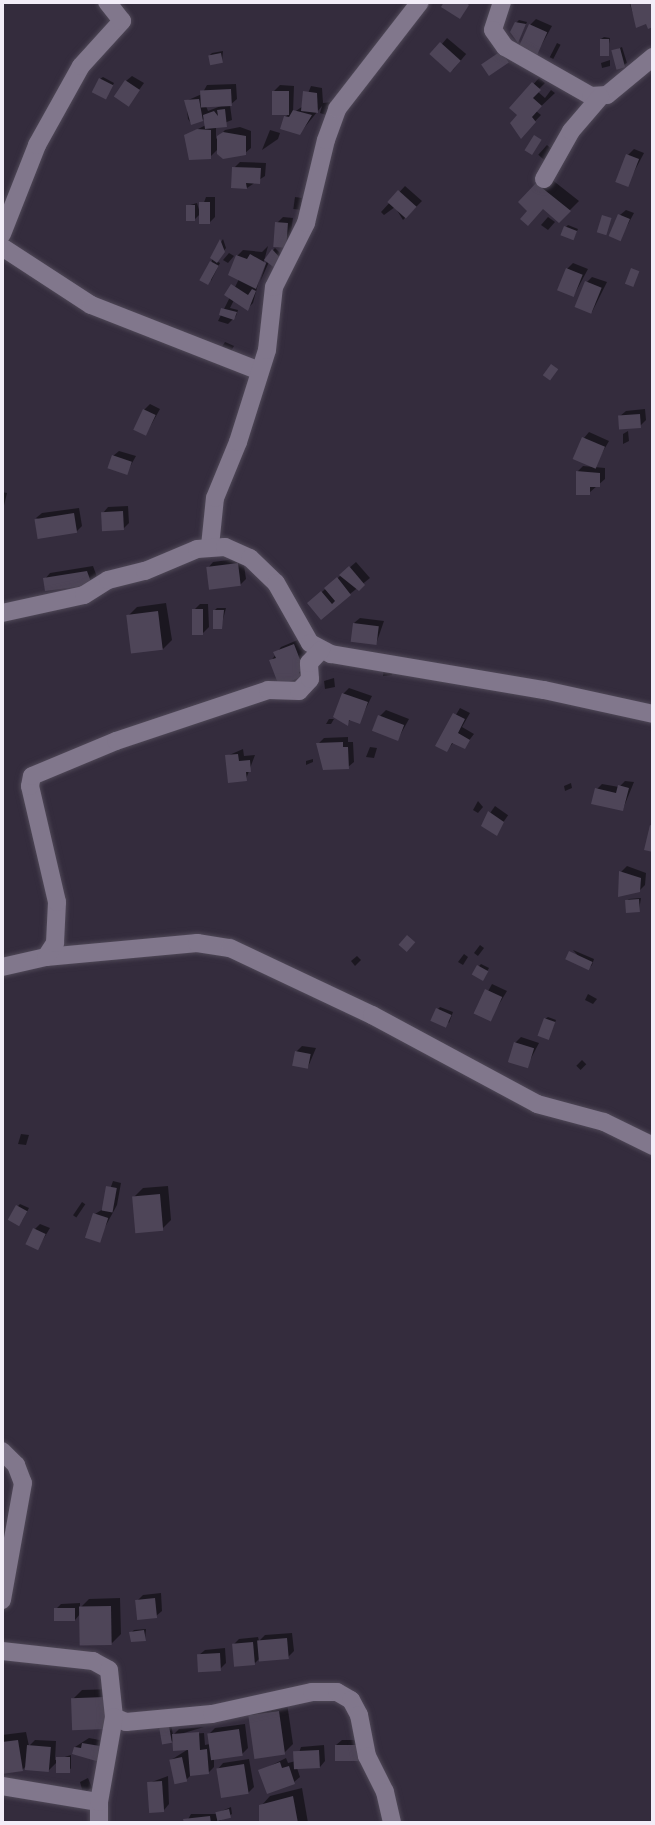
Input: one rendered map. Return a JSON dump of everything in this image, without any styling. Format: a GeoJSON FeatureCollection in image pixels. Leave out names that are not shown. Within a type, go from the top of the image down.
{"type":"FeatureCollection","features":[{"type":"Feature","properties":{"kind":"street"},"geometry":{"type":"LineString","coordinates":[[2,234],[37,145],[81,66],[122,21],[107,2]]}},
{"type":"Feature","properties":{"kind":"street"},"geometry":{"type":"LineString","coordinates":[[210,546],[215,498],[234,453],[267,350],[274,287],[306,223],[320,159],[337,109],[420,2]]}},
{"type":"Feature","properties":{"kind":"street"},"geometry":{"type":"LineString","coordinates":[[502,2],[492,30],[505,47],[545,74],[600,97]]}},
{"type":"Feature","properties":{"kind":"street"},"geometry":{"type":"LineString","coordinates":[[544,179],[571,131],[600,97],[653,57]]}},
{"type":"Feature","properties":{"kind":"street"},"geometry":{"type":"LineString","coordinates":[[2,247],[91,306],[259,371]]}},
{"type":"Feature","properties":{"kind":"street"},"geometry":{"type":"LineString","coordinates":[[2,613],[83,594],[108,580],[145,571],[210,546],[250,558],[276,583],[310,643],[321,650],[653,714]]}},
{"type":"Feature","properties":{"kind":"street"},"geometry":{"type":"LineString","coordinates":[[46,957],[55,943],[57,902],[30,786],[32,776],[116,741],[268,690],[299,691],[310,679],[309,663],[321,650]]}},
{"type":"Feature","properties":{"kind":"street"},"geometry":{"type":"LineString","coordinates":[[2,967],[46,957],[197,943],[230,948],[372,1015],[537,1104],[604,1122],[653,1146]]}},
{"type":"Feature","properties":{"kind":"street"},"geometry":{"type":"LineString","coordinates":[[2,1451],[16,1465],[23,1483],[2,1600]]}},
{"type":"Feature","properties":{"kind":"street"},"geometry":{"type":"LineString","coordinates":[[2,1651],[93,1661],[109,1670],[114,1717],[99,1823]]}},
{"type":"Feature","properties":{"kind":"street"},"geometry":{"type":"LineString","coordinates":[[114,1717],[126,1722],[164,1719],[253,1707],[312,1692],[337,1692],[351,1700],[359,1715],[367,1756],[385,1792],[392,1823]]}},
{"type":"Feature","properties":{"kind":"street"},"geometry":{"type":"LineString","coordinates":[[2,1786],[100,1802]]}},
{"type":"Feature","properties":{"kind":"building"},"geometry":{"type":"Polygon","coordinates":[[[444,2],[465,2],[469,5],[460,19],[441,7],[444,2]]]}},
{"type":"Feature","properties":{"kind":"building"},"geometry":{"type":"Polygon","coordinates":[[[630,2],[653,2],[653,27],[648,29],[646,24],[636,28],[630,2]]]}},
{"type":"Feature","properties":{"kind":"building"},"geometry":{"type":"Polygon","coordinates":[[[515,22],[526,24],[518,43],[510,32],[515,22]]]}},
{"type":"Feature","properties":{"kind":"building"},"geometry":{"type":"Polygon","coordinates":[[[529,24],[547,32],[537,55],[519,47],[529,24]]]}},
{"type":"Feature","properties":{"kind":"building"},"geometry":{"type":"Polygon","coordinates":[[[600,39],[609,39],[609,56],[600,56],[600,39]]]}},
{"type":"Feature","properties":{"kind":"building"},"geometry":{"type":"Polygon","coordinates":[[[440,42],[461,61],[450,73],[429,54],[440,42]]]}},
{"type":"Feature","properties":{"kind":"building"},"geometry":{"type":"Polygon","coordinates":[[[620,48],[625,67],[616,70],[611,50],[620,48]]]}},
{"type":"Feature","properties":{"kind":"building"},"geometry":{"type":"Polygon","coordinates":[[[501,51],[509,63],[489,76],[481,64],[501,51]]]}},
{"type":"Feature","properties":{"kind":"building"},"geometry":{"type":"Polygon","coordinates":[[[221,53],[223,63],[210,65],[208,55],[221,53]]]}},
{"type":"Feature","properties":{"kind":"building"},"geometry":{"type":"Polygon","coordinates":[[[99,78],[113,85],[106,100],[92,92],[99,78]]]}},
{"type":"Feature","properties":{"kind":"building"},"geometry":{"type":"Polygon","coordinates":[[[125,80],[140,90],[129,107],[114,97],[125,80]]]}},
{"type":"Feature","properties":{"kind":"building"},"geometry":{"type":"Polygon","coordinates":[[[532,82],[541,90],[533,98],[542,106],[532,117],[536,122],[521,139],[510,123],[517,115],[509,108],[532,82]]]}},
{"type":"Feature","properties":{"kind":"building"},"geometry":{"type":"Polygon","coordinates":[[[231,89],[232,106],[201,108],[200,91],[231,89]]]}},
{"type":"Feature","properties":{"kind":"building"},"geometry":{"type":"Polygon","coordinates":[[[272,91],[289,91],[289,115],[272,115],[272,91]]]}},
{"type":"Feature","properties":{"kind":"building"},"geometry":{"type":"Polygon","coordinates":[[[303,91],[317,93],[318,113],[301,111],[303,91]]]}},
{"type":"Feature","properties":{"kind":"building"},"geometry":{"type":"Polygon","coordinates":[[[199,99],[203,121],[191,125],[184,100],[199,99]]]}},
{"type":"Feature","properties":{"kind":"building"},"geometry":{"type":"Polygon","coordinates":[[[225,109],[227,127],[205,129],[203,115],[214,111],[218,116],[217,110],[225,109]]]}},
{"type":"Feature","properties":{"kind":"building"},"geometry":{"type":"Polygon","coordinates":[[[293,110],[312,115],[300,135],[280,129],[284,116],[289,117],[293,110]]]}},
{"type":"Feature","properties":{"kind":"building"},"geometry":{"type":"Polygon","coordinates":[[[197,129],[211,130],[211,159],[189,160],[184,135],[197,129]]]}},
{"type":"Feature","properties":{"kind":"building"},"geometry":{"type":"Polygon","coordinates":[[[223,132],[246,136],[246,155],[223,159],[217,154],[217,136],[223,132]]]}},
{"type":"Feature","properties":{"kind":"building"},"geometry":{"type":"Polygon","coordinates":[[[534,135],[542,140],[532,155],[524,150],[534,135]]]}},
{"type":"Feature","properties":{"kind":"building"},"geometry":{"type":"Polygon","coordinates":[[[626,154],[639,159],[628,187],[615,182],[626,154]]]}},
{"type":"Feature","properties":{"kind":"building"},"geometry":{"type":"Polygon","coordinates":[[[232,167],[261,168],[260,184],[246,183],[247,189],[231,188],[232,167]]]}},
{"type":"Feature","properties":{"kind":"building"},"geometry":{"type":"Polygon","coordinates":[[[536,183],[571,211],[559,223],[543,209],[528,226],[520,219],[527,211],[518,202],[536,183]]]}},
{"type":"Feature","properties":{"kind":"building"},"geometry":{"type":"Polygon","coordinates":[[[398,190],[417,207],[406,219],[387,202],[398,190]]]}},
{"type":"Feature","properties":{"kind":"building"},"geometry":{"type":"Polygon","coordinates":[[[199,202],[210,202],[210,224],[199,224],[199,202]]]}},
{"type":"Feature","properties":{"kind":"building"},"geometry":{"type":"Polygon","coordinates":[[[186,205],[195,205],[195,221],[186,221],[186,205]]]}},
{"type":"Feature","properties":{"kind":"building"},"geometry":{"type":"Polygon","coordinates":[[[618,214],[630,219],[621,241],[609,236],[618,214]]]}},
{"type":"Feature","properties":{"kind":"building"},"geometry":{"type":"Polygon","coordinates":[[[602,215],[612,218],[606,235],[597,232],[602,215]]]}},
{"type":"Feature","properties":{"kind":"building"},"geometry":{"type":"Polygon","coordinates":[[[275,222],[288,223],[286,248],[273,247],[275,222]]]}},
{"type":"Feature","properties":{"kind":"building"},"geometry":{"type":"Polygon","coordinates":[[[564,226],[577,231],[573,240],[560,235],[564,226]]]}},
{"type":"Feature","properties":{"kind":"building"},"geometry":{"type":"Polygon","coordinates":[[[220,239],[225,252],[217,263],[210,258],[220,239]]]}},
{"type":"Feature","properties":{"kind":"building"},"geometry":{"type":"Polygon","coordinates":[[[272,249],[282,260],[276,269],[264,260],[272,249]]]}},
{"type":"Feature","properties":{"kind":"building"},"geometry":{"type":"Polygon","coordinates":[[[250,254],[266,263],[256,289],[228,275],[236,255],[247,259],[250,254]]]}},
{"type":"Feature","properties":{"kind":"building"},"geometry":{"type":"Polygon","coordinates":[[[210,261],[219,266],[208,285],[199,280],[210,261]]]}},
{"type":"Feature","properties":{"kind":"building"},"geometry":{"type":"Polygon","coordinates":[[[566,268],[583,275],[574,297],[557,290],[566,268]]]}},
{"type":"Feature","properties":{"kind":"building"},"geometry":{"type":"Polygon","coordinates":[[[631,268],[639,271],[633,287],[625,284],[631,268]]]}},
{"type":"Feature","properties":{"kind":"building"},"geometry":{"type":"Polygon","coordinates":[[[585,281],[602,288],[591,314],[575,307],[585,281]]]}},
{"type":"Feature","properties":{"kind":"building"},"geometry":{"type":"Polygon","coordinates":[[[231,284],[248,295],[252,289],[256,291],[248,311],[224,295],[231,284]]]}},
{"type":"Feature","properties":{"kind":"building"},"geometry":{"type":"Polygon","coordinates":[[[221,308],[237,312],[234,320],[219,315],[221,308]]]}},
{"type":"Feature","properties":{"kind":"building"},"geometry":{"type":"Polygon","coordinates":[[[551,364],[558,369],[550,381],[543,375],[551,364]]]}},
{"type":"Feature","properties":{"kind":"building"},"geometry":{"type":"Polygon","coordinates":[[[143,409],[156,415],[146,436],[133,430],[143,409]]]}},
{"type":"Feature","properties":{"kind":"building"},"geometry":{"type":"Polygon","coordinates":[[[640,414],[641,428],[619,430],[618,416],[640,414]]]}},
{"type":"Feature","properties":{"kind":"building"},"geometry":{"type":"Polygon","coordinates":[[[582,437],[605,447],[596,469],[573,459],[582,437]]]}},
{"type":"Feature","properties":{"kind":"building"},"geometry":{"type":"Polygon","coordinates":[[[112,455],[132,462],[127,475],[107,468],[112,455]]]}},
{"type":"Feature","properties":{"kind":"building"},"geometry":{"type":"Polygon","coordinates":[[[576,471],[600,473],[600,487],[590,487],[590,495],[576,495],[576,471]]]}},
{"type":"Feature","properties":{"kind":"building"},"geometry":{"type":"Polygon","coordinates":[[[123,511],[124,530],[102,531],[101,512],[123,511]]]}},
{"type":"Feature","properties":{"kind":"building"},"geometry":{"type":"Polygon","coordinates":[[[74,513],[77,533],[38,539],[34,519],[74,513]]]}},
{"type":"Feature","properties":{"kind":"building"},"geometry":{"type":"Polygon","coordinates":[[[238,563],[241,586],[209,590],[206,567],[238,563]]]}},
{"type":"Feature","properties":{"kind":"building"},"geometry":{"type":"Polygon","coordinates":[[[349,566],[365,585],[359,591],[339,575],[349,566]]]}},
{"type":"Feature","properties":{"kind":"building"},"geometry":{"type":"Polygon","coordinates":[[[87,571],[92,585],[45,591],[43,578],[87,571]]]}},
{"type":"Feature","properties":{"kind":"building"},"geometry":{"type":"Polygon","coordinates":[[[337,577],[351,595],[321,620],[307,603],[321,591],[332,604],[335,601],[324,588],[337,577]]]}},
{"type":"Feature","properties":{"kind":"building"},"geometry":{"type":"Polygon","coordinates":[[[192,609],[203,609],[203,635],[192,635],[192,609]]]}},
{"type":"Feature","properties":{"kind":"building"},"geometry":{"type":"Polygon","coordinates":[[[213,610],[224,610],[222,629],[213,629],[213,610]]]}},
{"type":"Feature","properties":{"kind":"building"},"geometry":{"type":"Polygon","coordinates":[[[158,611],[163,650],[131,654],[126,615],[158,611]]]}},
{"type":"Feature","properties":{"kind":"building"},"geometry":{"type":"Polygon","coordinates":[[[353,623],[379,626],[376,645],[351,642],[353,623]]]}},
{"type":"Feature","properties":{"kind":"building"},"geometry":{"type":"Polygon","coordinates":[[[294,644],[304,670],[299,672],[301,677],[279,686],[269,660],[276,658],[273,652],[294,644]]]}},
{"type":"Feature","properties":{"kind":"building"},"geometry":{"type":"Polygon","coordinates":[[[342,693],[368,702],[360,724],[349,720],[348,726],[333,717],[342,693]]]}},
{"type":"Feature","properties":{"kind":"building"},"geometry":{"type":"Polygon","coordinates":[[[453,713],[465,719],[458,733],[470,740],[465,749],[452,743],[447,752],[435,746],[453,713]]]}},
{"type":"Feature","properties":{"kind":"building"},"geometry":{"type":"Polygon","coordinates":[[[378,715],[404,725],[398,741],[372,731],[378,715]]]}},
{"type":"Feature","properties":{"kind":"building"},"geometry":{"type":"Polygon","coordinates":[[[343,742],[343,747],[348,747],[349,769],[323,770],[316,743],[343,742]]]}},
{"type":"Feature","properties":{"kind":"building"},"geometry":{"type":"Polygon","coordinates":[[[238,754],[239,761],[250,760],[251,772],[246,772],[247,781],[228,783],[225,755],[238,754]]]}},
{"type":"Feature","properties":{"kind":"building"},"geometry":{"type":"Polygon","coordinates":[[[618,785],[629,788],[623,811],[591,804],[595,788],[616,793],[618,785]]]}},
{"type":"Feature","properties":{"kind":"building"},"geometry":{"type":"Polygon","coordinates":[[[488,811],[504,822],[497,836],[481,826],[488,811]]]}},
{"type":"Feature","properties":{"kind":"building"},"geometry":{"type":"Polygon","coordinates":[[[650,825],[653,826],[653,852],[644,850],[650,825]]]}},
{"type":"Feature","properties":{"kind":"building"},"geometry":{"type":"Polygon","coordinates":[[[619,871],[641,878],[640,892],[618,897],[619,871]]]}},
{"type":"Feature","properties":{"kind":"building"},"geometry":{"type":"Polygon","coordinates":[[[639,899],[640,912],[626,913],[625,900],[639,899]]]}},
{"type":"Feature","properties":{"kind":"building"},"geometry":{"type":"Polygon","coordinates":[[[407,935],[415,942],[407,952],[398,945],[407,935]]]}},
{"type":"Feature","properties":{"kind":"building"},"geometry":{"type":"Polygon","coordinates":[[[569,951],[593,962],[589,970],[565,959],[569,951]]]}},
{"type":"Feature","properties":{"kind":"building"},"geometry":{"type":"Polygon","coordinates":[[[477,965],[488,971],[483,981],[472,975],[477,965]]]}},
{"type":"Feature","properties":{"kind":"building"},"geometry":{"type":"Polygon","coordinates":[[[485,989],[502,997],[491,1022],[474,1013],[485,989]]]}},
{"type":"Feature","properties":{"kind":"building"},"geometry":{"type":"Polygon","coordinates":[[[436,1008],[452,1015],[446,1028],[430,1021],[436,1008]]]}},
{"type":"Feature","properties":{"kind":"building"},"geometry":{"type":"Polygon","coordinates":[[[544,1018],[555,1022],[549,1040],[538,1036],[544,1018]]]}},
{"type":"Feature","properties":{"kind":"building"},"geometry":{"type":"Polygon","coordinates":[[[514,1042],[534,1048],[528,1068],[508,1062],[514,1042]]]}},
{"type":"Feature","properties":{"kind":"building"},"geometry":{"type":"Polygon","coordinates":[[[295,1051],[311,1054],[308,1069],[292,1066],[295,1051]]]}},
{"type":"Feature","properties":{"kind":"building"},"geometry":{"type":"Polygon","coordinates":[[[106,1186],[117,1188],[112,1213],[102,1211],[106,1186]]]}},
{"type":"Feature","properties":{"kind":"building"},"geometry":{"type":"Polygon","coordinates":[[[160,1194],[163,1231],[135,1233],[132,1196],[160,1194]]]}},
{"type":"Feature","properties":{"kind":"building"},"geometry":{"type":"Polygon","coordinates":[[[16,1205],[27,1211],[19,1226],[8,1220],[16,1205]]]}},
{"type":"Feature","properties":{"kind":"building"},"geometry":{"type":"Polygon","coordinates":[[[93,1213],[108,1218],[100,1243],[85,1238],[93,1213]]]}},
{"type":"Feature","properties":{"kind":"building"},"geometry":{"type":"Polygon","coordinates":[[[33,1228],[46,1234],[38,1250],[25,1244],[33,1228]]]}},
{"type":"Feature","properties":{"kind":"building"},"geometry":{"type":"Polygon","coordinates":[[[155,1598],[157,1618],[137,1620],[135,1600],[155,1598]]]}},
{"type":"Feature","properties":{"kind":"building"},"geometry":{"type":"Polygon","coordinates":[[[111,1606],[112,1645],[80,1646],[79,1607],[111,1606]]]}},
{"type":"Feature","properties":{"kind":"building"},"geometry":{"type":"Polygon","coordinates":[[[54,1608],[75,1608],[75,1621],[54,1621],[54,1608]]]}},
{"type":"Feature","properties":{"kind":"building"},"geometry":{"type":"Polygon","coordinates":[[[144,1630],[146,1641],[131,1642],[129,1632],[144,1630]]]}},
{"type":"Feature","properties":{"kind":"building"},"geometry":{"type":"Polygon","coordinates":[[[287,1638],[289,1659],[259,1662],[257,1641],[287,1638]]]}},
{"type":"Feature","properties":{"kind":"building"},"geometry":{"type":"Polygon","coordinates":[[[253,1642],[255,1665],[234,1667],[232,1644],[253,1642]]]}},
{"type":"Feature","properties":{"kind":"building"},"geometry":{"type":"Polygon","coordinates":[[[220,1653],[221,1671],[198,1672],[197,1654],[220,1653]]]}},
{"type":"Feature","properties":{"kind":"building"},"geometry":{"type":"Polygon","coordinates":[[[105,1697],[106,1729],[72,1730],[71,1698],[105,1697]]]}},
{"type":"Feature","properties":{"kind":"building"},"geometry":{"type":"Polygon","coordinates":[[[279,1711],[285,1755],[254,1759],[248,1715],[279,1711]]]}},
{"type":"Feature","properties":{"kind":"building"},"geometry":{"type":"Polygon","coordinates":[[[169,1726],[172,1743],[162,1744],[159,1728],[169,1726]]]}},
{"type":"Feature","properties":{"kind":"building"},"geometry":{"type":"Polygon","coordinates":[[[239,1729],[243,1756],[211,1760],[207,1733],[239,1729]]]}},
{"type":"Feature","properties":{"kind":"building"},"geometry":{"type":"Polygon","coordinates":[[[199,1732],[200,1750],[207,1749],[209,1774],[190,1776],[188,1750],[173,1751],[172,1734],[199,1732]]]}},
{"type":"Feature","properties":{"kind":"building"},"geometry":{"type":"Polygon","coordinates":[[[18,1740],[23,1771],[2,1774],[2,1742],[18,1740]]]}},
{"type":"Feature","properties":{"kind":"building"},"geometry":{"type":"Polygon","coordinates":[[[82,1743],[106,1747],[103,1763],[72,1754],[74,1747],[81,1748],[82,1743]]]}},
{"type":"Feature","properties":{"kind":"building"},"geometry":{"type":"Polygon","coordinates":[[[27,1745],[51,1747],[49,1772],[25,1770],[27,1745]]]}},
{"type":"Feature","properties":{"kind":"building"},"geometry":{"type":"Polygon","coordinates":[[[335,1745],[359,1745],[359,1761],[335,1761],[335,1745]]]}},
{"type":"Feature","properties":{"kind":"building"},"geometry":{"type":"Polygon","coordinates":[[[319,1750],[320,1768],[294,1769],[293,1751],[319,1750]]]}},
{"type":"Feature","properties":{"kind":"building"},"geometry":{"type":"Polygon","coordinates":[[[56,1757],[70,1757],[70,1773],[56,1773],[56,1757]]]}},
{"type":"Feature","properties":{"kind":"building"},"geometry":{"type":"Polygon","coordinates":[[[182,1757],[187,1781],[174,1784],[169,1760],[182,1757]]]}},
{"type":"Feature","properties":{"kind":"building"},"geometry":{"type":"Polygon","coordinates":[[[280,1762],[282,1768],[289,1766],[295,1784],[267,1794],[258,1770],[280,1762]]]}},
{"type":"Feature","properties":{"kind":"building"},"geometry":{"type":"Polygon","coordinates":[[[244,1764],[249,1794],[221,1798],[216,1768],[244,1764]]]}},
{"type":"Feature","properties":{"kind":"building"},"geometry":{"type":"Polygon","coordinates":[[[162,1781],[164,1812],[149,1813],[147,1782],[162,1781]]]}},
{"type":"Feature","properties":{"kind":"building"},"geometry":{"type":"Polygon","coordinates":[[[293,1796],[298,1823],[259,1823],[259,1805],[293,1796]]]}},
{"type":"Feature","properties":{"kind":"building"},"geometry":{"type":"Polygon","coordinates":[[[229,1809],[231,1818],[217,1821],[215,1812],[229,1809]]]}},
{"type":"Feature","properties":{"kind":"building"},"geometry":{"type":"Polygon","coordinates":[[[210,1816],[211,1823],[184,1823],[183,1819],[210,1816]]]}}]}
